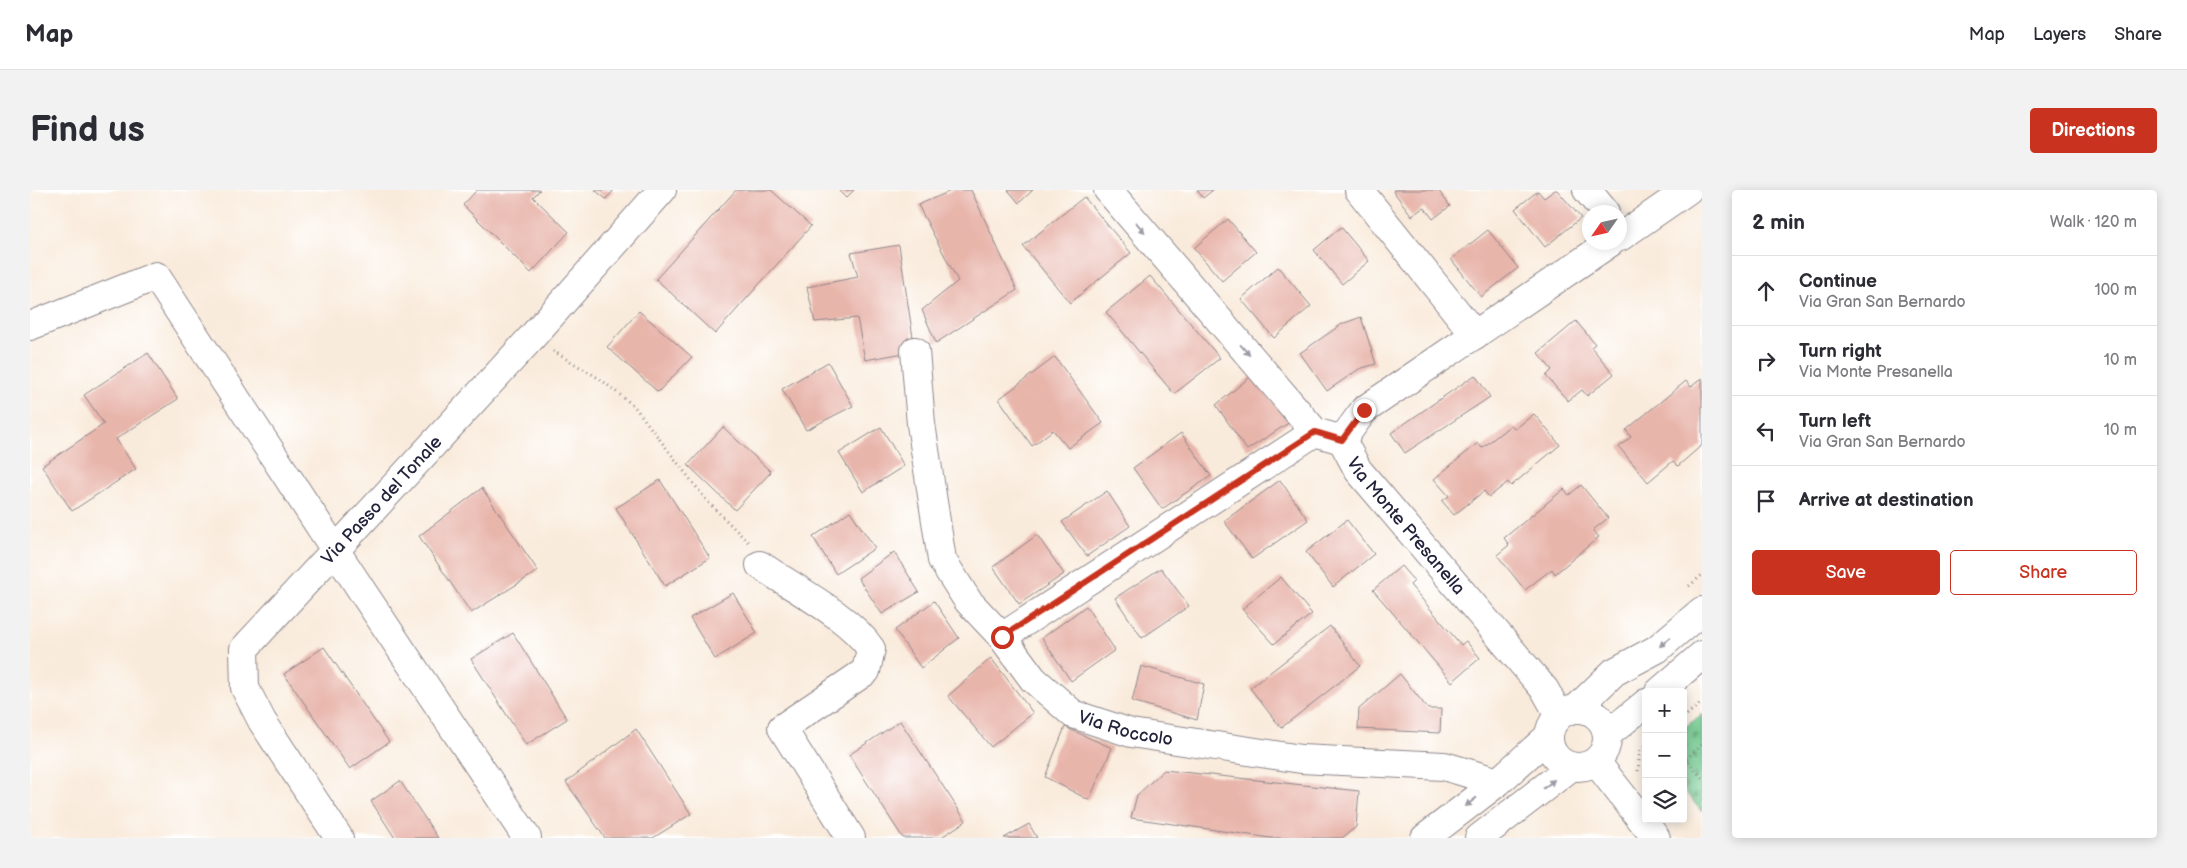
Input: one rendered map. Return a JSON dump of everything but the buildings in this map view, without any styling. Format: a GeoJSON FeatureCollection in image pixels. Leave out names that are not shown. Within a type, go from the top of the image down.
{"type":"FeatureCollection","features":[{"type":"Feature","properties":{"kind":"street","name":"Via Passo del Tonale"},"geometry":{"type":"LineString","coordinates":[[339,838],[262,721],[245,688],[244,649],[335,548],[532,337],[662,190]]}},
{"type":"Feature","properties":{"kind":"street"},"geometry":{"type":"LineString","coordinates":[[1002,637],[1315,432],[1108,190]]}},
{"type":"Feature","properties":{"kind":"street"},"geometry":{"type":"LineString","coordinates":[[1359,190],[1475,335]]}},
{"type":"Feature","properties":{"kind":"street"},"geometry":{"type":"LineString","coordinates":[[1587,190],[1599,205]]}},
{"type":"Feature","properties":{"kind":"street"},"geometry":{"type":"LineString","coordinates":[[1627,230],[1688,190]]}},
{"type":"Feature","properties":{"kind":"street"},"geometry":{"type":"LineString","coordinates":[[1342,440],[1364,410],[1598,250]]}},
{"type":"Feature","properties":{"kind":"street"},"geometry":{"type":"LineString","coordinates":[[30,326],[156,276],[362,591],[527,838]]}},
{"type":"Feature","properties":{"kind":"street","name":"Via Roccolo"},"geometry":{"type":"LineString","coordinates":[[915,351],[922,424],[942,560],[968,600],[1002,637],[1033,679],[1073,714],[1131,733],[1301,759],[1444,766],[1498,782]]}},
{"type":"Feature","properties":{"kind":"street","name":"Via Monte Presanella"},"geometry":{"type":"LineString","coordinates":[[1315,432],[1342,440],[1358,470],[1545,690],[1562,720]]}},
{"type":"Feature","properties":{"kind":"street"},"geometry":{"type":"LineString","coordinates":[[760,565],[845,622],[862,636],[871,649],[866,670],[782,728],[850,838]]}},
{"type":"Feature","properties":{"kind":"street"},"geometry":{"type":"LineString","coordinates":[[1425,838],[1498,782],[1614,672],[1657,649],[1702,610]]}},
{"type":"Feature","properties":{"kind":"street"},"geometry":{"type":"LineString","coordinates":[[1664,688],[1702,656]]}},
{"type":"Feature","properties":{"kind":"street"},"geometry":{"type":"LineString","coordinates":[[1608,734],[1642,706]]}},
{"type":"Feature","properties":{"kind":"street"},"geometry":{"type":"LineString","coordinates":[[1479,838],[1583,764],[1606,750],[1608,734],[1602,721],[1591,711],[1562,720]]}},
{"type":"Feature","properties":{"kind":"street"},"geometry":{"type":"LineString","coordinates":[[1562,720],[1554,756],[1583,764],[1656,838]]}},
{"type":"Feature","properties":{"kind":"path"},"geometry":{"type":"LineString","coordinates":[[532,337],[564,359],[600,379],[634,406],[688,478],[753,548],[760,565]]}},
{"type":"Feature","properties":{"kind":"path"},"geometry":{"type":"LineString","coordinates":[[1687,715],[1702,702]]}},
{"type":"Feature","properties":{"kind":"path"},"geometry":{"type":"LineString","coordinates":[[1702,745],[1686,759],[1702,778]]}},
{"type":"Feature","properties":{"kind":"path"},"geometry":{"type":"LineString","coordinates":[[1638,776],[1640,750],[1642,749]]}},
{"type":"Feature","properties":{"kind":"green space"},"geometry":{"type":"Polygon","coordinates":[[[1702,714],[1702,812],[1687,794],[1687,726],[1702,714]]]}},
{"type":"Feature","properties":{"kind":"route"},"geometry":{"type":"LineString","coordinates":[[1002,637],[1315,432],[1342,440],[1364,410]]}}]}
